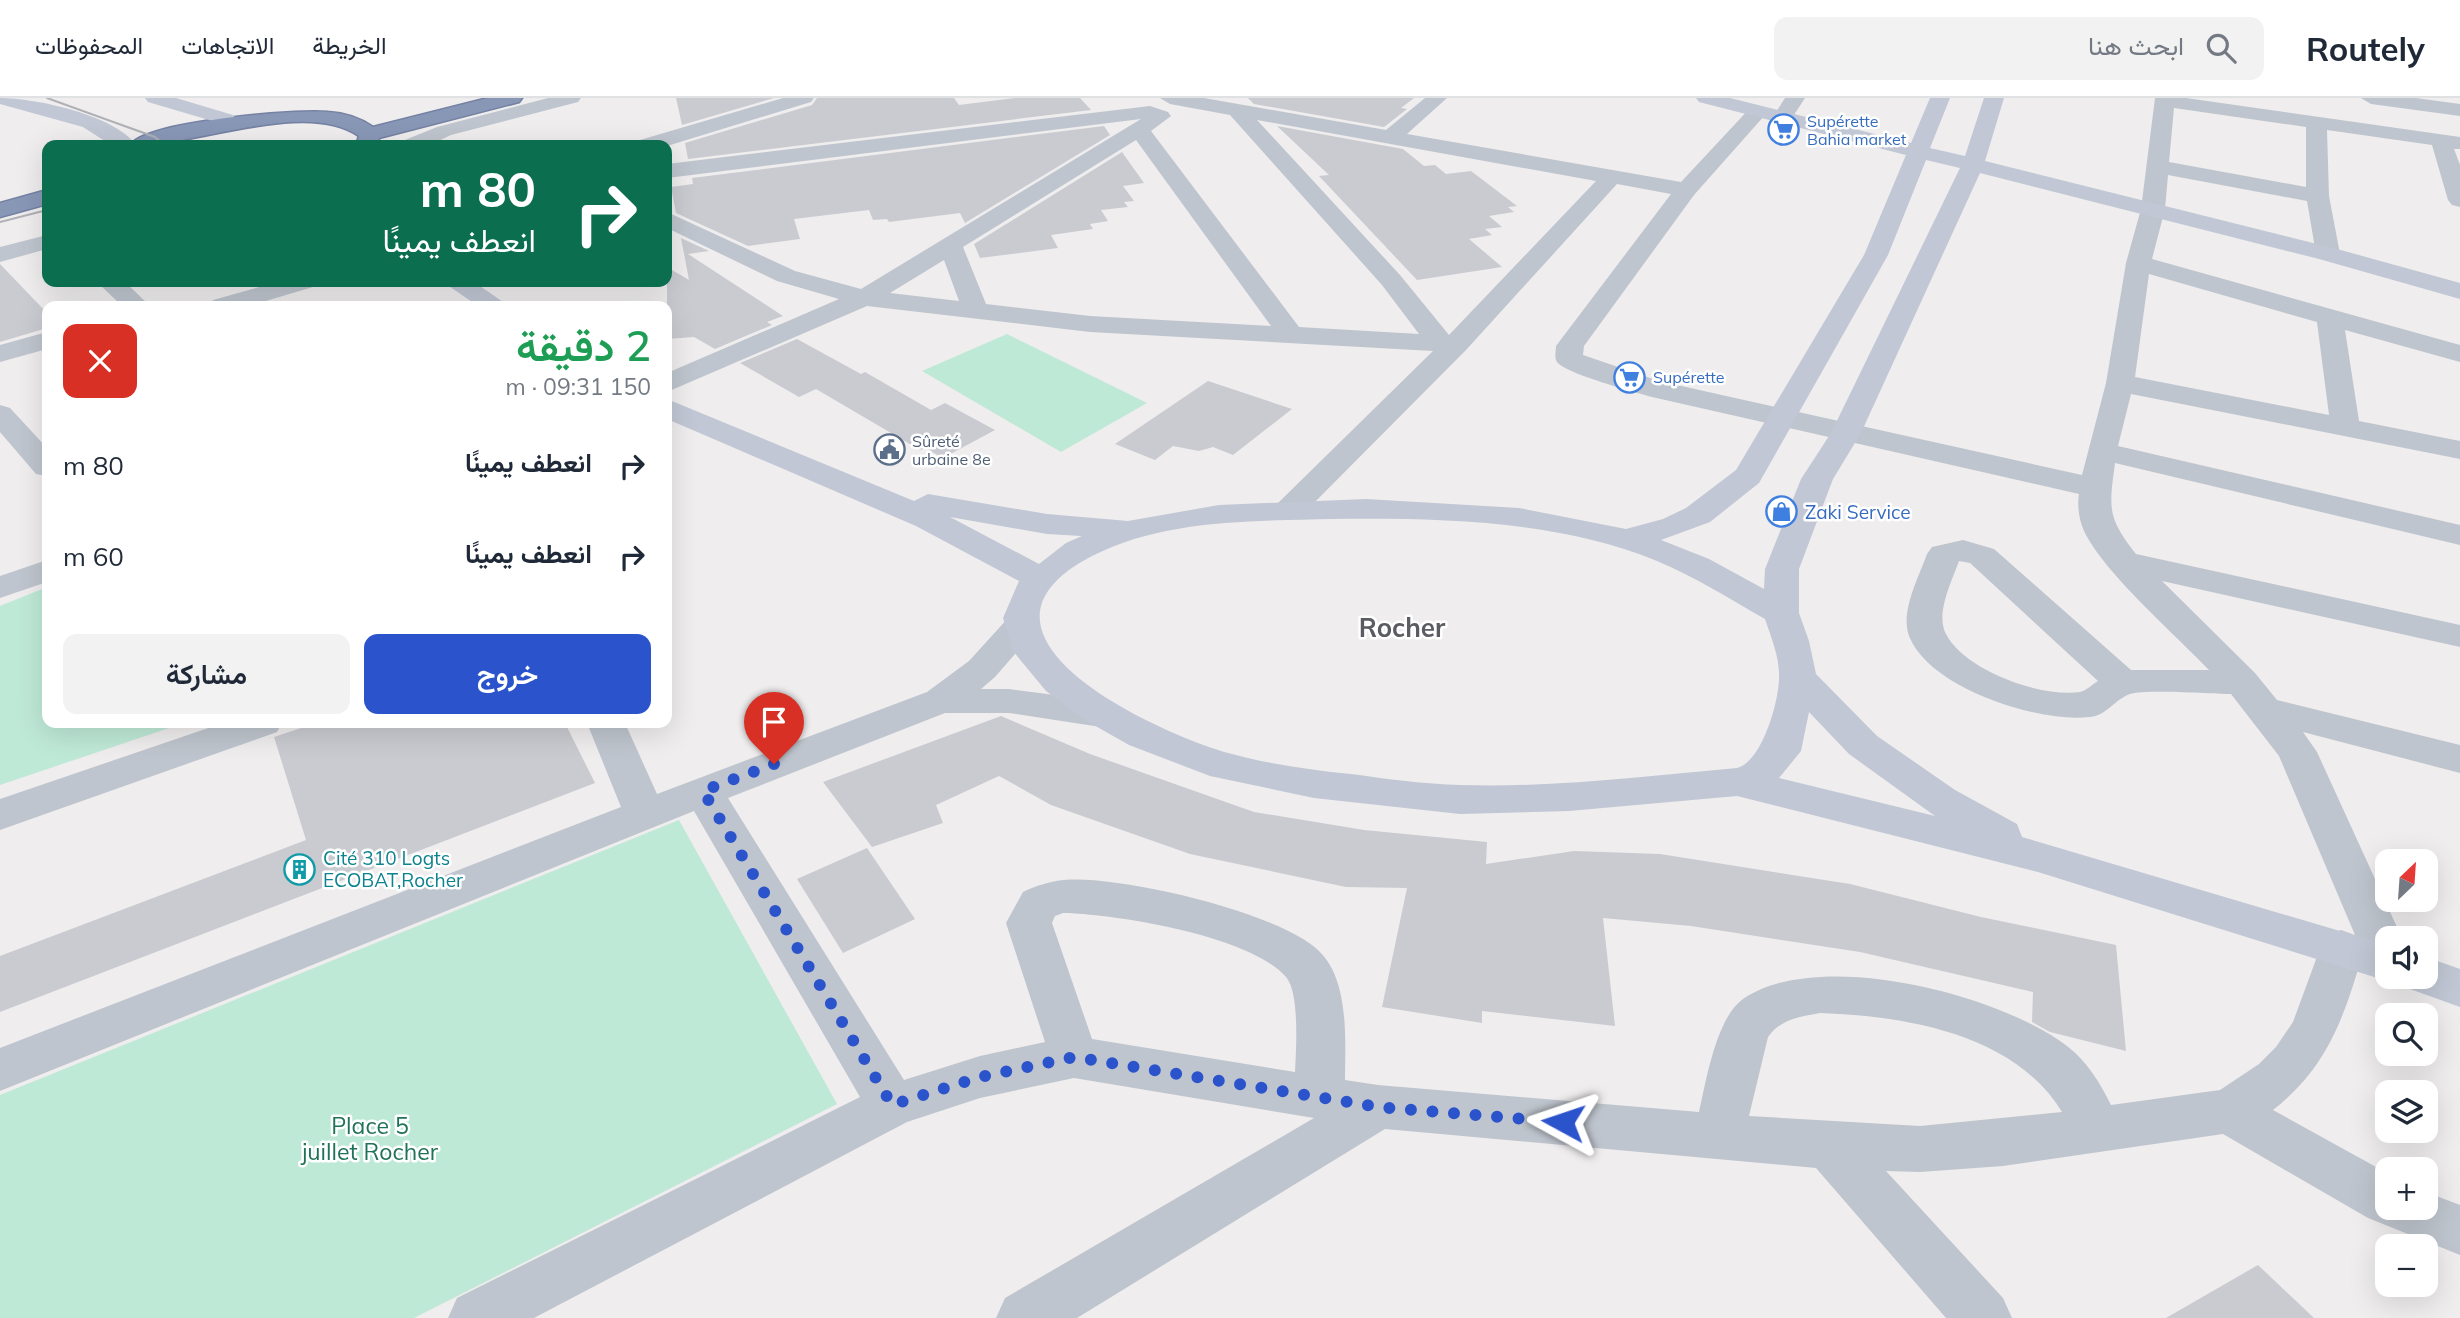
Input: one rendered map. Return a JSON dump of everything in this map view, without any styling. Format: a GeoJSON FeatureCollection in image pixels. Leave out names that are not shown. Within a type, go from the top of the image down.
{"type":"FeatureCollection","features":[{"type":"Feature","properties":{"kind":"highway"},"geometry":{"type":"LineString","coordinates":[[344,116],[448,98]]}},
{"type":"Feature","properties":{"kind":"highway"},"geometry":{"type":"LineString","coordinates":[[152,140],[165,134],[226,119],[311,112],[344,116],[358,121],[369,140],[512,98]]}},
{"type":"Feature","properties":{"kind":"highway"},"geometry":{"type":"LineString","coordinates":[[0,210],[42,198]]}},
{"type":"Feature","properties":{"kind":"highway"},"geometry":{"type":"LineString","coordinates":[[0,235],[42,224]]}},
{"type":"Feature","properties":{"kind":"main road"},"geometry":{"type":"LineString","coordinates":[[2,98],[90,123],[117,140]]}},
{"type":"Feature","properties":{"kind":"main road"},"geometry":{"type":"LineString","coordinates":[[155,98],[226,119]]}},
{"type":"Feature","properties":{"kind":"main road"},"geometry":{"type":"LineString","coordinates":[[1706,98],[2328,254],[2460,291]]}},
{"type":"Feature","properties":{"kind":"main road"},"geometry":{"type":"LineString","coordinates":[[1626,539],[1675,526],[1725,495],[1748,476],[1876,255],[1940,98]]}},
{"type":"Feature","properties":{"kind":"main road"},"geometry":{"type":"LineString","coordinates":[[1131,528],[1081,548],[1040,578],[1025,599],[1022,625],[1032,652],[1055,682],[1101,714],[1150,740],[1224,766],[1347,789],[1465,800],[1562,798],[1737,782],[1758,777],[1782,751],[1798,678],[1791,641],[1781,613],[1782,569],[1817,479],[1846,433],[1973,164],[1994,98]]}},
{"type":"Feature","properties":{"kind":"main road"},"geometry":{"type":"LineString","coordinates":[[464,287],[488,301]]}},
{"type":"Feature","properties":{"kind":"main road"},"geometry":{"type":"LineString","coordinates":[[672,410],[872,494],[961,535],[1040,578]]}},
{"type":"Feature","properties":{"kind":"main road"},"geometry":{"type":"LineString","coordinates":[[872,494],[1013,520],[1131,528],[1289,510],[1489,512],[1554,522],[1626,539],[1678,558],[1781,613]]}},
{"type":"Feature","properties":{"kind":"main road"},"geometry":{"type":"LineString","coordinates":[[1798,678],[1863,745],[1940,800],[2040,857]]}},
{"type":"Feature","properties":{"kind":"main road"},"geometry":{"type":"LineString","coordinates":[[1737,782],[2040,857],[2372,956]]}},
{"type":"Feature","properties":{"kind":"main road"},"geometry":{"type":"LineString","coordinates":[[2438,980],[2460,988]]}},
{"type":"Feature","properties":{"kind":"street"},"geometry":{"type":"LineString","coordinates":[[424,140],[444,131],[571,98]]}},
{"type":"Feature","properties":{"kind":"street"},"geometry":{"type":"LineString","coordinates":[[665,140],[804,98]]}},
{"type":"Feature","properties":{"kind":"street"},"geometry":{"type":"LineString","coordinates":[[1390,137],[1437,98]]}},
{"type":"Feature","properties":{"kind":"street"},"geometry":{"type":"LineString","coordinates":[[1795,98],[1770,114],[1686,190],[1570,346],[1569,359],[1596,371],[1652,388],[2095,488]]}},
{"type":"Feature","properties":{"kind":"street"},"geometry":{"type":"LineString","coordinates":[[2371,98],[2460,110]]}},
{"type":"Feature","properties":{"kind":"street"},"geometry":{"type":"LineString","coordinates":[[477,1318],[892,1105],[980,1077],[1074,1057],[1378,1107],[1830,1146],[1920,1149],[2098,1131],[2229,1111],[2260,1094],[2288,1072],[2317,1026],[2372,956],[2297,752],[2254,696],[2124,562],[2101,531],[2093,505],[2101,451],[2120,383],[2138,263],[2152,209],[2165,99],[2450,141],[2460,200]]}},
{"type":"Feature","properties":{"kind":"street"},"geometry":{"type":"LineString","coordinates":[[1287,119],[1306,105]]}},
{"type":"Feature","properties":{"kind":"street"},"geometry":{"type":"LineString","coordinates":[[672,170],[1166,108],[1237,110],[1686,190]]}},
{"type":"Feature","properties":{"kind":"street"},"geometry":{"type":"LineString","coordinates":[[672,381],[864,298],[951,247],[1166,108]]}},
{"type":"Feature","properties":{"kind":"street"},"geometry":{"type":"LineString","coordinates":[[1166,108],[1291,335]]}},
{"type":"Feature","properties":{"kind":"street"},"geometry":{"type":"LineString","coordinates":[[1237,110],[1448,343]]}},
{"type":"Feature","properties":{"kind":"street"},"geometry":{"type":"LineString","coordinates":[[2316,122],[2318,196],[2328,254]]}},
{"type":"Feature","properties":{"kind":"street"},"geometry":{"type":"LineString","coordinates":[[2159,167],[2318,196]]}},
{"type":"Feature","properties":{"kind":"street"},"geometry":{"type":"LineString","coordinates":[[1289,510],[1448,343],[1612,177]]}},
{"type":"Feature","properties":{"kind":"street"},"geometry":{"type":"LineString","coordinates":[[672,221],[813,287],[864,298],[1104,325],[1448,343]]}},
{"type":"Feature","properties":{"kind":"street"},"geometry":{"type":"LineString","coordinates":[[0,255],[42,244]]}},
{"type":"Feature","properties":{"kind":"street"},"geometry":{"type":"LineString","coordinates":[[951,247],[976,311]]}},
{"type":"Feature","properties":{"kind":"street"},"geometry":{"type":"LineString","coordinates":[[2138,263],[2460,354]]}},
{"type":"Feature","properties":{"kind":"street"},"geometry":{"type":"LineString","coordinates":[[116,287],[131,301]]}},
{"type":"Feature","properties":{"kind":"street"},"geometry":{"type":"LineString","coordinates":[[239,301],[287,287]]}},
{"type":"Feature","properties":{"kind":"street"},"geometry":{"type":"LineString","coordinates":[[2329,315],[2345,426]]}},
{"type":"Feature","properties":{"kind":"street"},"geometry":{"type":"LineString","coordinates":[[0,354],[42,341]]}},
{"type":"Feature","properties":{"kind":"street"},"geometry":{"type":"LineString","coordinates":[[2120,383],[2460,450]]}},
{"type":"Feature","properties":{"kind":"street"},"geometry":{"type":"LineString","coordinates":[[6,431],[42,463]]}},
{"type":"Feature","properties":{"kind":"street"},"geometry":{"type":"LineString","coordinates":[[2101,451],[2460,535]]}},
{"type":"Feature","properties":{"kind":"street"},"geometry":{"type":"LineString","coordinates":[[2122,682],[2089,705],[2046,702],[1993,688],[1952,665],[1927,635],[1925,612],[1944,554],[1963,550],[1982,556],[2122,682],[2254,696],[2460,759]]}},
{"type":"Feature","properties":{"kind":"street"},"geometry":{"type":"LineString","coordinates":[[2124,562],[2460,636]]}},
{"type":"Feature","properties":{"kind":"street"},"geometry":{"type":"LineString","coordinates":[[0,588],[42,572]]}},
{"type":"Feature","properties":{"kind":"street"},"geometry":{"type":"LineString","coordinates":[[0,1070],[703,791],[941,701],[982,669],[1022,625]]}},
{"type":"Feature","properties":{"kind":"street"},"geometry":{"type":"LineString","coordinates":[[941,701],[1009,701],[1101,714]]}},
{"type":"Feature","properties":{"kind":"street"},"geometry":{"type":"LineString","coordinates":[[0,815],[249,728]]}},
{"type":"Feature","properties":{"kind":"street"},"geometry":{"type":"LineString","coordinates":[[608,728],[645,814]]}},
{"type":"Feature","properties":{"kind":"street"},"geometry":{"type":"LineString","coordinates":[[703,791],[892,1105]]}},
{"type":"Feature","properties":{"kind":"street"},"geometry":{"type":"LineString","coordinates":[[1074,1057],[1029,923],[1031,911],[1043,901],[1086,894],[1159,908],[1226,926],[1287,951],[1303,964],[1313,978],[1317,1008],[1320,1096]]}},
{"type":"Feature","properties":{"kind":"street"},"geometry":{"type":"LineString","coordinates":[[1720,1135],[1746,1029],[1759,1013],[1784,999],[1825,993],[1875,995],[1916,1004],[2012,1039],[2049,1060],[2080,1093],[2098,1131]]}},
{"type":"Feature","properties":{"kind":"street"},"geometry":{"type":"LineString","coordinates":[[1025,1318],[1378,1107]]}},
{"type":"Feature","properties":{"kind":"street"},"geometry":{"type":"LineString","coordinates":[[2229,1111],[2375,1194]]}},
{"type":"Feature","properties":{"kind":"street"},"geometry":{"type":"LineString","coordinates":[[1830,1146],[1983,1318]]}},
{"type":"Feature","properties":{"kind":"street"},"geometry":{"type":"LineString","coordinates":[[2435,1220],[2460,1230]]}},
{"type":"Feature","properties":{"kind":"green space"},"geometry":{"type":"Polygon","coordinates":[[[1007,334],[1147,403],[1061,452],[922,371],[1007,334]]]}},
{"type":"Feature","properties":{"kind":"green space"},"geometry":{"type":"Polygon","coordinates":[[[42,589],[42,728],[169,728],[0,785],[0,606],[42,589]]]}},
{"type":"Feature","properties":{"kind":"green space","name":"Place 5 juillet Rocher"},"geometry":{"type":"Polygon","coordinates":[[[679,820],[837,1104],[414,1318],[0,1318],[0,1095],[679,820]]]}},
{"type":"Feature","properties":{"kind":"building"},"geometry":{"type":"Polygon","coordinates":[[[676,98],[774,98],[682,125],[676,98]]]}},
{"type":"Feature","properties":{"kind":"building"},"geometry":{"type":"Polygon","coordinates":[[[817,98],[954,98],[959,105],[1015,98],[1080,98],[1091,110],[688,159],[685,143],[812,105],[817,98]]]}},
{"type":"Feature","properties":{"kind":"building"},"geometry":{"type":"Polygon","coordinates":[[[1248,98],[1414,98],[1401,108],[1407,109],[1384,127],[1254,104],[1248,98]]]}},
{"type":"Feature","properties":{"kind":"building"},"geometry":{"type":"Polygon","coordinates":[[[1104,126],[1110,135],[965,223],[960,213],[889,222],[887,219],[873,220],[869,210],[794,219],[800,239],[748,246],[676,213],[672,187],[693,184],[692,178],[1104,126]]]}},
{"type":"Feature","properties":{"kind":"building"},"geometry":{"type":"Polygon","coordinates":[[[1277,126],[1403,149],[1424,166],[1435,165],[1446,174],[1471,171],[1517,206],[1508,207],[1514,212],[1489,216],[1502,227],[1485,229],[1492,235],[1469,239],[1502,267],[1417,280],[1319,176],[1329,175],[1277,126]]]}},
{"type":"Feature","properties":{"kind":"building"},"geometry":{"type":"Polygon","coordinates":[[[1122,152],[1144,183],[1123,186],[1134,201],[1124,202],[1128,207],[1101,210],[1108,221],[1090,224],[1093,229],[1051,235],[1058,248],[980,258],[974,244],[1122,152]]]}},
{"type":"Feature","properties":{"kind":"building"},"geometry":{"type":"Polygon","coordinates":[[[681,238],[709,251],[688,254],[783,316],[767,322],[772,325],[715,349],[694,337],[672,339],[672,301],[667,301],[667,287],[672,287],[672,270],[689,280],[681,238]]]}},
{"type":"Feature","properties":{"kind":"building"},"geometry":{"type":"Polygon","coordinates":[[[0,264],[42,308],[42,329],[0,342],[0,264]]]}},
{"type":"Feature","properties":{"kind":"building"},"geometry":{"type":"Polygon","coordinates":[[[797,339],[861,374],[865,372],[931,410],[945,403],[995,430],[943,458],[925,448],[920,450],[816,389],[799,397],[740,363],[797,339]]]}},
{"type":"Feature","properties":{"kind":"building"},"geometry":{"type":"Polygon","coordinates":[[[1208,381],[1292,409],[1233,455],[1213,447],[1199,451],[1173,446],[1155,460],[1115,444],[1208,381]]]}},
{"type":"Feature","properties":{"kind":"building"},"geometry":{"type":"Polygon","coordinates":[[[1001,716],[1090,754],[1254,812],[1364,830],[1487,842],[1486,864],[1574,851],[1660,854],[1850,884],[1981,917],[2116,945],[2126,1051],[2050,1032],[2032,1022],[2033,992],[1860,952],[1691,926],[1603,918],[1615,1026],[1482,1011],[1482,1023],[1382,1007],[1407,888],[1346,887],[1190,854],[1051,805],[999,776],[936,805],[943,823],[872,847],[823,782],[1001,716]]]}},
{"type":"Feature","properties":{"kind":"building","name":"Cité 310 Logts ECOBAT,Rocher"},"geometry":{"type":"Polygon","coordinates":[[[301,728],[568,728],[595,783],[0,1012],[0,956],[306,840],[274,737],[301,728]]]}},
{"type":"Feature","properties":{"kind":"building"},"geometry":{"type":"Polygon","coordinates":[[[867,848],[915,919],[843,953],[797,879],[867,848]]]}},
{"type":"Feature","properties":{"kind":"building"},"geometry":{"type":"Polygon","coordinates":[[[2258,1265],[2314,1318],[2166,1318],[2258,1265]]]}},
{"type":"Feature","properties":{"kind":"tram line"},"geometry":{"type":"LineString","coordinates":[[47,98],[158,140]]}},
{"type":"Feature","properties":{"kind":"tram line"},"geometry":{"type":"LineString","coordinates":[[0,222],[42,211]]}},
{"type":"Feature","properties":{"kind":"place","name":"Supérette Bahia market"},"geometry":{"type":"Point","coordinates":[1784,130]}},
{"type":"Feature","properties":{"kind":"place","name":"Supérette"},"geometry":{"type":"Point","coordinates":[1630,377]}},
{"type":"Feature","properties":{"kind":"place","name":"Sûreté urbaine 8e"},"geometry":{"type":"Point","coordinates":[889,450]}},
{"type":"Feature","properties":{"kind":"place","name":"Zaki Service"},"geometry":{"type":"Point","coordinates":[1782,512]}},
{"type":"Feature","properties":{"kind":"place","name":"Cité 310 Logts ECOBAT,Rocher"},"geometry":{"type":"Point","coordinates":[300,869]}},
{"type":"Feature","properties":{"kind":"district","name":"Rocher"},"geometry":{"type":"Point","coordinates":[1402,627]}},
{"type":"Feature","properties":{"kind":"route"},"geometry":{"type":"LineString","coordinates":[[774,764],[703,791],[892,1105],[980,1077],[1074,1057],[1378,1107],[1563,1122]]}}]}
